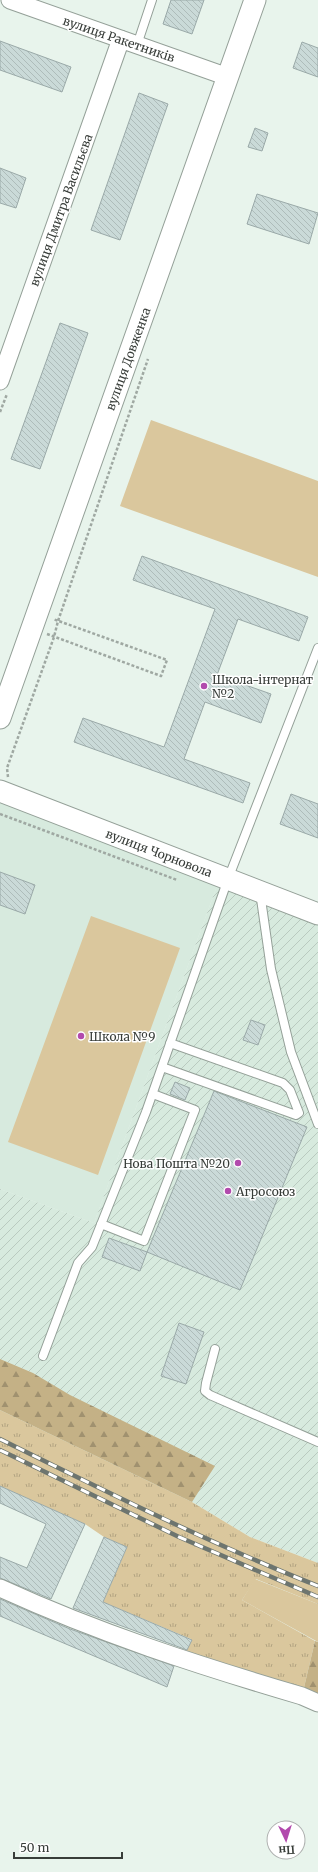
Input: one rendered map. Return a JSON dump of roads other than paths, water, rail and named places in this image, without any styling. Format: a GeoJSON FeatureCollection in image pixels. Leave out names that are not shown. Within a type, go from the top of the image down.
{"type":"FeatureCollection","features":[{"type":"Feature","properties":{"kind":"street","name":"вулиця Ракетників"},"geometry":{"type":"LineString","coordinates":[[10,0],[228,77]]}},
{"type":"Feature","properties":{"kind":"street","name":"вулиця Довженка"},"geometry":{"type":"LineString","coordinates":[[0,718],[255,0]]}},
{"type":"Feature","properties":{"kind":"street","name":"вулиця Дмитра Васильєва"},"geometry":{"type":"LineString","coordinates":[[0,380],[129,42]]}},
{"type":"Feature","properties":{"kind":"street","name":"вулиця Чорновола"},"geometry":{"type":"LineString","coordinates":[[4,786],[228,879],[318,914]]}},
{"type":"Feature","properties":{"kind":"street"},"geometry":{"type":"LineString","coordinates":[[0,1588],[44,1609],[198,1666],[302,1696],[318,1703]]}},
{"type":"Feature","properties":{"kind":"lane"},"geometry":{"type":"LineString","coordinates":[[129,42],[152,0]]}},
{"type":"Feature","properties":{"kind":"lane"},"geometry":{"type":"LineString","coordinates":[[43,1356],[78,1263],[92,1247],[153,1094],[228,879],[318,648]]}},
{"type":"Feature","properties":{"kind":"lane"},"geometry":{"type":"LineString","coordinates":[[260,892],[271,969],[292,1052],[318,1124]]}},
{"type":"Feature","properties":{"kind":"lane"},"geometry":{"type":"LineString","coordinates":[[162,1068],[296,1116],[299,1113],[290,1090],[282,1083],[170,1043]]}},
{"type":"Feature","properties":{"kind":"lane"},"geometry":{"type":"LineString","coordinates":[[101,1224],[144,1241],[196,1110],[153,1094]]}},
{"type":"Feature","properties":{"kind":"lane"},"geometry":{"type":"LineString","coordinates":[[215,1349],[205,1391],[210,1395],[318,1442]]}},
{"type":"Feature","properties":{"kind":"railway"},"geometry":{"type":"LineString","coordinates":[[0,1439],[197,1534],[318,1586]]}},
{"type":"Feature","properties":{"kind":"railway"},"geometry":{"type":"LineString","coordinates":[[0,1450],[179,1537],[318,1597]]}},
{"type":"Feature","properties":{"kind":"place","name":"Школа-інтернат №2"},"geometry":{"type":"Point","coordinates":[204,686]}},
{"type":"Feature","properties":{"kind":"place","name":"Школа №9"},"geometry":{"type":"Point","coordinates":[81,1036]}},
{"type":"Feature","properties":{"kind":"place","name":"Нова Пошта №20"},"geometry":{"type":"Point","coordinates":[238,1163]}},
{"type":"Feature","properties":{"kind":"place","name":"Агросоюз"},"geometry":{"type":"Point","coordinates":[228,1191]}}]}
